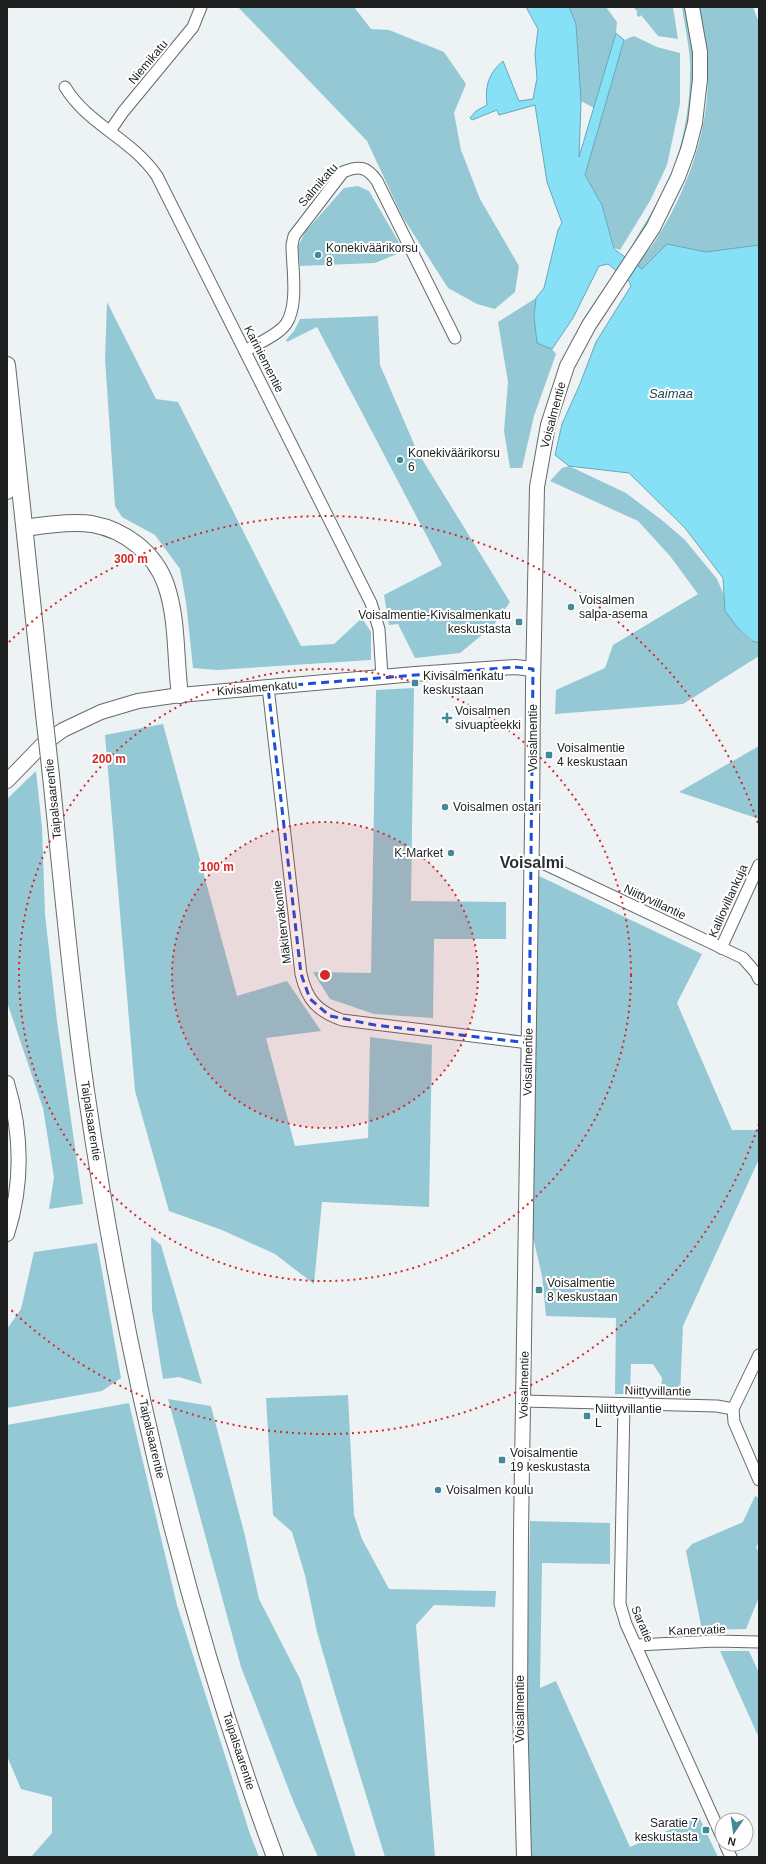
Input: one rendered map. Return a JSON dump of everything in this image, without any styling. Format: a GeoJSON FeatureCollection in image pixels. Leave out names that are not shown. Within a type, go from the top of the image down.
{"type":"FeatureCollection","features":[{"type":"Feature","properties":{"kind":"main road","name":"Taipalsaarentie"},"geometry":{"type":"LineString","coordinates":[[7,365],[77,1022],[86,1091],[115,1263],[145,1410],[181,1563],[227,1715],[275,1857]]}},
{"type":"Feature","properties":{"kind":"main road"},"geometry":{"type":"LineString","coordinates":[[7,436],[7,491]]}},
{"type":"Feature","properties":{"kind":"main road"},"geometry":{"type":"LineString","coordinates":[[24,528],[91,524],[111,530],[128,538],[146,553],[158,568],[166,585],[170,602],[180,694]]}},
{"type":"Feature","properties":{"kind":"street","name":"Niemikatu"},"geometry":{"type":"LineString","coordinates":[[110,131],[123,112],[193,27],[201,7]]}},
{"type":"Feature","properties":{"kind":"street","name":"Voisalmentie"},"geometry":{"type":"LineString","coordinates":[[524,1857],[520,1709],[523,1401],[532,862],[533,669],[537,487],[548,425],[567,366],[589,325],[653,228],[673,189],[688,150],[695,123],[699,94],[700,52],[692,7]]}},
{"type":"Feature","properties":{"kind":"street","name":"Kariniementie"},"geometry":{"type":"LineString","coordinates":[[65,87],[72,98],[84,111],[136,151],[148,163],[157,176],[371,603],[379,629],[382,677]]}},
{"type":"Feature","properties":{"kind":"street","name":"Salmikatu"},"geometry":{"type":"LineString","coordinates":[[245,351],[278,331],[286,324],[293,301],[292,245],[294,236],[343,172],[353,167],[370,171],[377,181],[455,338]]}},
{"type":"Feature","properties":{"kind":"street","name":"Kivisalmenkatu"},"geometry":{"type":"LineString","coordinates":[[7,781],[42,745],[82,720],[118,705],[180,694],[515,667],[533,669]]}},
{"type":"Feature","properties":{"kind":"street","name":"Mäkitervakontie"},"geometry":{"type":"LineString","coordinates":[[268,687],[301,974],[304,986],[310,999],[320,1010],[330,1016],[342,1020],[529,1043]]}},
{"type":"Feature","properties":{"kind":"street","name":"Niittyvillantie"},"geometry":{"type":"LineString","coordinates":[[532,862],[538,861],[549,866],[743,958],[756,973],[759,979]]}},
{"type":"Feature","properties":{"kind":"street","name":"Kalliovillankuja"},"geometry":{"type":"LineString","coordinates":[[721,948],[759,865]]}},
{"type":"Feature","properties":{"kind":"street"},"geometry":{"type":"LineString","coordinates":[[7,1083],[16,1113],[20,1146],[19,1169],[13,1215],[7,1234]]}},
{"type":"Feature","properties":{"kind":"street"},"geometry":{"type":"LineString","coordinates":[[759,1355],[733,1409],[734,1422],[759,1480]]}},
{"type":"Feature","properties":{"kind":"street","name":"Niittyvillantie"},"geometry":{"type":"LineString","coordinates":[[523,1401],[717,1406],[733,1409]]}},
{"type":"Feature","properties":{"kind":"street","name":"Saratie"},"geometry":{"type":"LineString","coordinates":[[624,1404],[620,1604],[626,1624],[637,1645],[714,1819]]}},
{"type":"Feature","properties":{"kind":"street","name":"Kanervatie"},"geometry":{"type":"LineString","coordinates":[[637,1645],[715,1641],[759,1642]]}},
{"type":"Feature","properties":{"kind":"highlighted area"},"geometry":{"type":"Polygon","coordinates":[[[515,667],[533,669],[529,1043],[375,1025],[330,1016],[310,999],[301,974],[268,687],[515,667]]]}},
{"type":"Feature","properties":{"kind":"shaded area"},"geometry":{"type":"Polygon","coordinates":[[[238,7],[354,7],[371,29],[389,30],[444,52],[466,84],[454,113],[461,150],[480,199],[519,266],[515,292],[495,309],[477,304],[448,288],[402,216],[367,141],[238,7]]]}},
{"type":"Feature","properties":{"kind":"shaded area"},"geometry":{"type":"Polygon","coordinates":[[[569,7],[606,7],[617,22],[616,33],[594,108],[581,101],[576,24],[569,7]]]}},
{"type":"Feature","properties":{"kind":"shaded area"},"geometry":{"type":"Polygon","coordinates":[[[633,7],[673,7],[678,39],[658,36],[641,15],[640,17],[637,16],[637,11],[633,7]]]}},
{"type":"Feature","properties":{"kind":"shaded area"},"geometry":{"type":"Polygon","coordinates":[[[682,7],[685,7],[693,49],[694,66],[692,101],[686,136],[676,170],[669,186],[634,250],[631,248],[667,184],[677,158],[687,116],[690,88],[690,65],[689,48],[682,7]]]}},
{"type":"Feature","properties":{"kind":"shaded area"},"geometry":{"type":"Polygon","coordinates":[[[696,7],[753,7],[759,23],[759,245],[706,252],[667,244],[642,269],[636,265],[655,242],[679,198],[696,155],[702,132],[708,86],[707,64],[696,7]]]}},
{"type":"Feature","properties":{"kind":"shaded area"},"geometry":{"type":"Polygon","coordinates":[[[634,36],[657,47],[680,53],[680,104],[667,165],[650,201],[620,250],[614,248],[602,205],[585,175],[624,40],[634,36]]]}},
{"type":"Feature","properties":{"kind":"shaded area"},"geometry":{"type":"Polygon","coordinates":[[[358,186],[369,191],[404,251],[375,263],[300,266],[298,247],[305,232],[344,188],[358,186]]]}},
{"type":"Feature","properties":{"kind":"shaded area"},"geometry":{"type":"Polygon","coordinates":[[[536,298],[534,317],[537,343],[552,349],[556,354],[534,416],[522,468],[510,468],[504,431],[508,382],[498,322],[536,298]]]}},
{"type":"Feature","properties":{"kind":"shaded area"},"geometry":{"type":"Polygon","coordinates":[[[107,302],[156,399],[178,402],[301,646],[334,644],[362,618],[371,632],[371,660],[217,670],[193,668],[186,602],[180,569],[155,535],[122,517],[115,506],[105,359],[107,302]]]}},
{"type":"Feature","properties":{"kind":"shaded area"},"geometry":{"type":"Polygon","coordinates":[[[378,316],[380,365],[417,451],[510,602],[493,626],[460,653],[415,658],[398,624],[389,625],[384,595],[442,565],[317,327],[287,342],[286,340],[294,331],[300,319],[378,316]]]}},
{"type":"Feature","properties":{"kind":"shaded area"},"geometry":{"type":"Polygon","coordinates":[[[569,466],[626,493],[685,540],[717,579],[724,595],[725,611],[737,627],[751,641],[759,643],[759,656],[683,704],[555,714],[556,690],[605,668],[613,645],[698,594],[670,556],[638,521],[550,481],[562,468],[569,466]]]}},
{"type":"Feature","properties":{"kind":"shaded area"},"geometry":{"type":"Polygon","coordinates":[[[414,688],[411,901],[506,902],[506,939],[434,939],[433,1018],[374,1014],[330,999],[313,972],[371,973],[376,690],[414,688]]]}},
{"type":"Feature","properties":{"kind":"shaded area"},"geometry":{"type":"Polygon","coordinates":[[[163,724],[237,996],[287,981],[321,1031],[266,1038],[295,1146],[368,1138],[370,1037],[432,1045],[429,1207],[322,1202],[314,1284],[275,1254],[222,1230],[169,1211],[135,1091],[105,735],[163,724]]]}},
{"type":"Feature","properties":{"kind":"shaded area"},"geometry":{"type":"Polygon","coordinates":[[[759,746],[759,819],[679,792],[759,746]]]}},
{"type":"Feature","properties":{"kind":"shaded area"},"geometry":{"type":"Polygon","coordinates":[[[36,771],[42,827],[45,914],[57,1021],[83,1204],[49,1209],[54,1177],[43,1108],[7,1002],[7,799],[36,771]]]}},
{"type":"Feature","properties":{"kind":"shaded area"},"geometry":{"type":"Polygon","coordinates":[[[535,874],[702,954],[677,1003],[732,1130],[759,1130],[759,1159],[683,1326],[680,1395],[661,1395],[662,1378],[653,1364],[631,1364],[630,1394],[615,1394],[616,1318],[546,1316],[542,1276],[532,1233],[535,874]]]}},
{"type":"Feature","properties":{"kind":"shaded area"},"geometry":{"type":"Polygon","coordinates":[[[151,1237],[161,1245],[202,1384],[179,1377],[163,1379],[152,1310],[151,1237]]]}},
{"type":"Feature","properties":{"kind":"shaded area"},"geometry":{"type":"Polygon","coordinates":[[[97,1243],[121,1378],[102,1391],[7,1408],[7,1329],[21,1309],[34,1252],[97,1243]]]}},
{"type":"Feature","properties":{"kind":"shaded area"},"geometry":{"type":"Polygon","coordinates":[[[348,1395],[354,1515],[362,1539],[389,1589],[496,1591],[495,1607],[434,1605],[416,1625],[435,1857],[385,1857],[317,1632],[305,1575],[292,1532],[273,1515],[266,1398],[348,1395]]]}},
{"type":"Feature","properties":{"kind":"shaded area"},"geometry":{"type":"Polygon","coordinates":[[[168,1399],[211,1406],[244,1532],[259,1599],[300,1679],[356,1857],[318,1857],[294,1803],[241,1667],[168,1399]]]}},
{"type":"Feature","properties":{"kind":"shaded area"},"geometry":{"type":"Polygon","coordinates":[[[129,1403],[177,1605],[250,1834],[259,1857],[31,1857],[52,1833],[52,1797],[21,1789],[7,1756],[7,1425],[129,1403]]]}},
{"type":"Feature","properties":{"kind":"shaded area"},"geometry":{"type":"Polygon","coordinates":[[[755,1496],[759,1498],[759,1541],[756,1548],[759,1551],[759,1597],[746,1629],[702,1630],[686,1551],[692,1544],[743,1522],[755,1496]]]}},
{"type":"Feature","properties":{"kind":"shaded area"},"geometry":{"type":"Polygon","coordinates":[[[530,1521],[610,1523],[610,1564],[542,1563],[540,1688],[556,1681],[630,1847],[699,1817],[714,1849],[714,1852],[716,1852],[718,1857],[531,1857],[526,1735],[530,1521]]]}},
{"type":"Feature","properties":{"kind":"shaded area"},"geometry":{"type":"Polygon","coordinates":[[[720,1651],[749,1651],[759,1673],[759,1738],[720,1651]]]}},
{"type":"Feature","properties":{"kind":"water","name":"Saimaa"},"geometry":{"type":"Polygon","coordinates":[[[526,7],[569,7],[576,24],[581,101],[579,157],[616,33],[624,40],[585,175],[602,205],[614,249],[642,269],[667,244],[706,252],[759,245],[759,643],[752,641],[737,627],[725,611],[723,578],[685,528],[629,473],[569,466],[555,455],[562,424],[580,384],[596,342],[631,286],[629,281],[608,264],[599,266],[573,318],[552,349],[537,343],[534,317],[536,298],[544,288],[558,230],[562,223],[547,182],[535,105],[499,115],[497,110],[472,120],[470,118],[476,111],[487,105],[487,86],[494,71],[503,61],[519,101],[533,99],[537,78],[535,54],[538,29],[526,7]]]}},
{"type":"Feature","properties":{"kind":"place","name":"Konekiväärikorsu 8"},"geometry":{"type":"Point","coordinates":[318,255]}},
{"type":"Feature","properties":{"kind":"place","name":"Konekiväärikorsu 6"},"geometry":{"type":"Point","coordinates":[400,460]}},
{"type":"Feature","properties":{"kind":"place","name":"Voisalmen salpa-asema"},"geometry":{"type":"Point","coordinates":[571,607]}},
{"type":"Feature","properties":{"kind":"place","name":"Voisalmentie-Kivisalmenkatu keskustasta"},"geometry":{"type":"Point","coordinates":[519,622]}},
{"type":"Feature","properties":{"kind":"place","name":"Kivisalmenkatu keskustaan"},"geometry":{"type":"Point","coordinates":[415,683]}},
{"type":"Feature","properties":{"kind":"place","name":"Voisalmen sivuapteekki"},"geometry":{"type":"Point","coordinates":[447,718]}},
{"type":"Feature","properties":{"kind":"place","name":"Voisalmentie 4 keskustaan"},"geometry":{"type":"Point","coordinates":[549,755]}},
{"type":"Feature","properties":{"kind":"place","name":"Voisalmen ostari"},"geometry":{"type":"Point","coordinates":[445,807]}},
{"type":"Feature","properties":{"kind":"place","name":"K-Market"},"geometry":{"type":"Point","coordinates":[451,853]}},
{"type":"Feature","properties":{"kind":"place","name":"Voisalmentie 8 keskustaan"},"geometry":{"type":"Point","coordinates":[539,1290]}},
{"type":"Feature","properties":{"kind":"place","name":"Niittyvillantie L"},"geometry":{"type":"Point","coordinates":[587,1416]}},
{"type":"Feature","properties":{"kind":"place","name":"Voisalmentie 19 keskustasta"},"geometry":{"type":"Point","coordinates":[502,1460]}},
{"type":"Feature","properties":{"kind":"place","name":"Voisalmen koulu"},"geometry":{"type":"Point","coordinates":[438,1490]}},
{"type":"Feature","properties":{"kind":"place","name":"Saratie 7 keskustasta"},"geometry":{"type":"Point","coordinates":[706,1830]}},
{"type":"Feature","properties":{"kind":"district","name":"Voisalmi"},"geometry":{"type":"Point","coordinates":[532,862]}}]}
